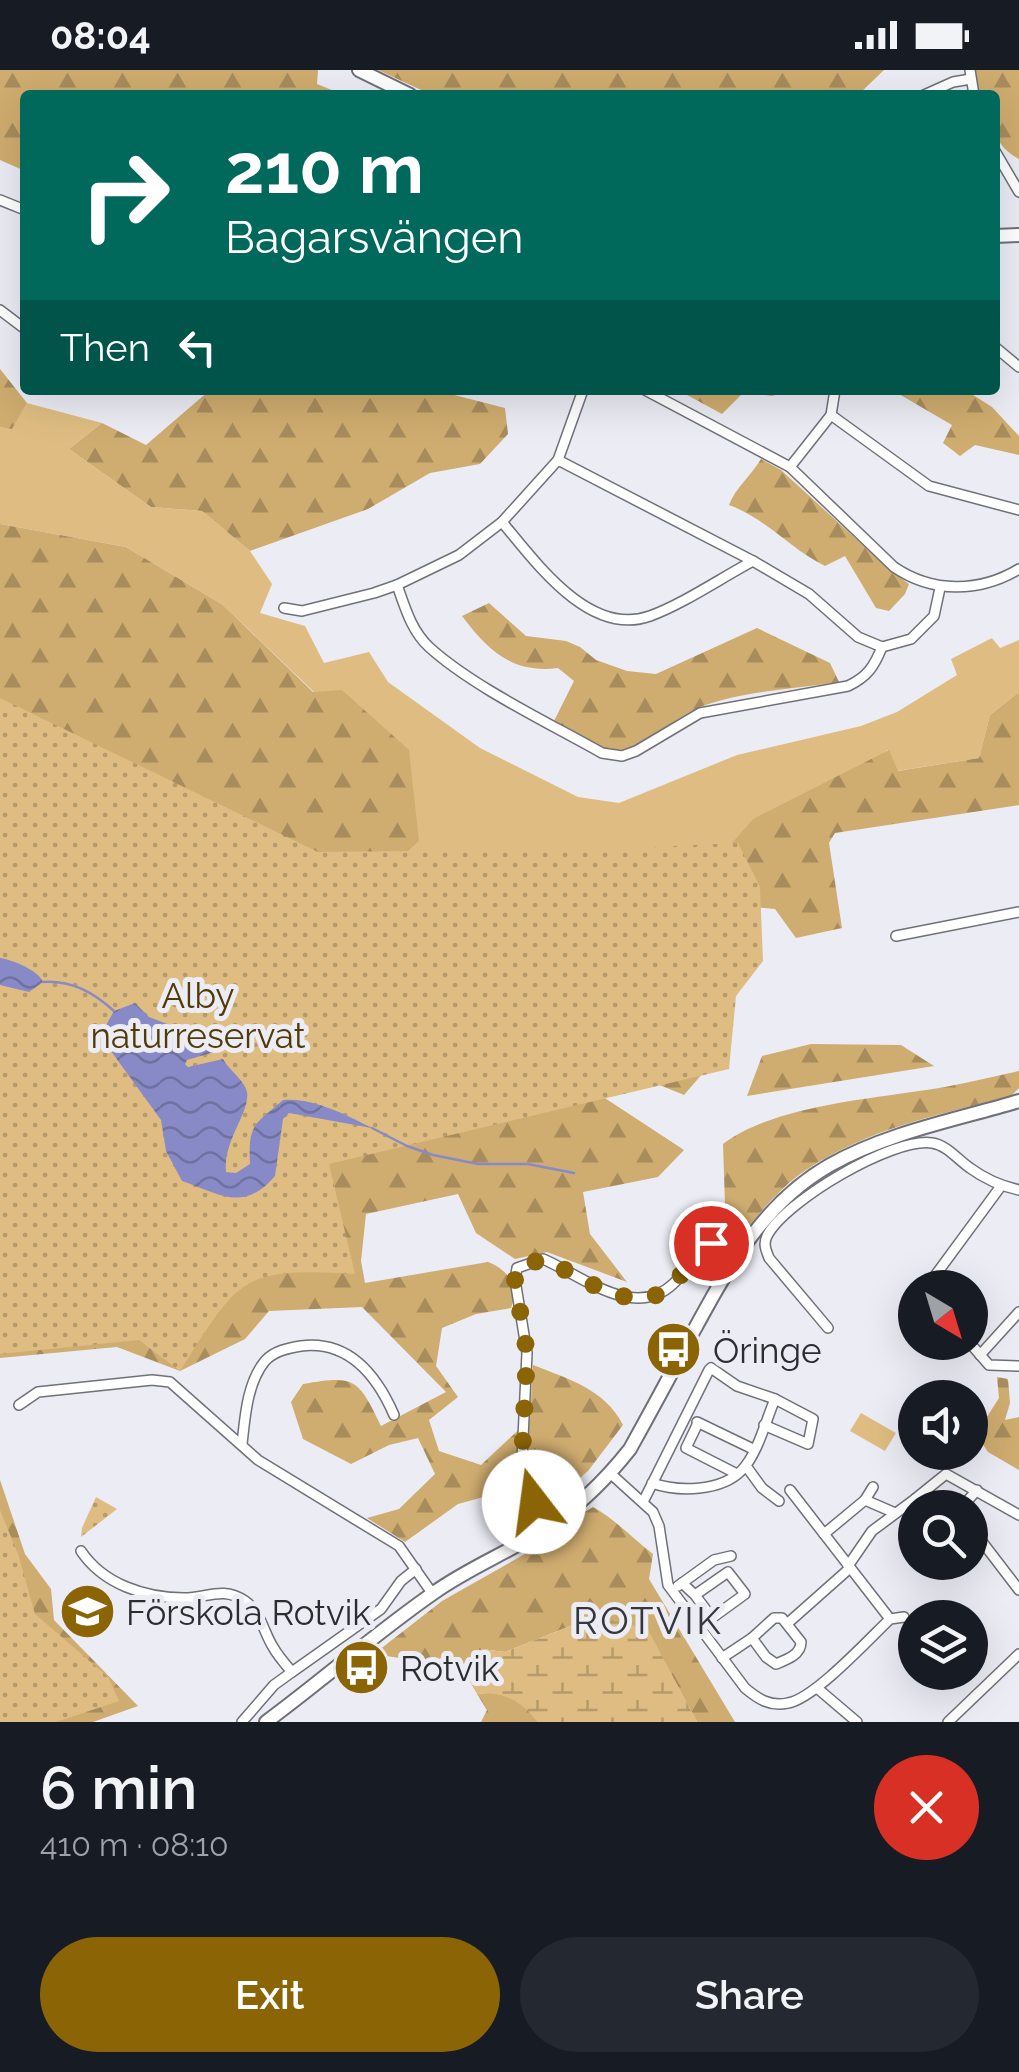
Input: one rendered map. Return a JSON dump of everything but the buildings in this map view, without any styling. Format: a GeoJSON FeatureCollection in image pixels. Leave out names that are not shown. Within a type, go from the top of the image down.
{"type":"FeatureCollection","features":[{"type":"Feature","properties":{"kind":"main road"},"geometry":{"type":"LineString","coordinates":[[360,70],[400,90]]}},
{"type":"Feature","properties":{"kind":"main road"},"geometry":{"type":"LineString","coordinates":[[266,1722],[432,1593],[538,1533],[580,1504],[611,1474],[630,1449],[734,1258],[757,1225],[784,1199],[830,1165],[927,1126],[1019,1103]]}},
{"type":"Feature","properties":{"kind":"street"},"geometry":{"type":"LineString","coordinates":[[935,90],[970,75]]}},
{"type":"Feature","properties":{"kind":"street"},"geometry":{"type":"LineString","coordinates":[[1000,160],[1019,192]]}},
{"type":"Feature","properties":{"kind":"street"},"geometry":{"type":"LineString","coordinates":[[0,310],[20,325]]}},
{"type":"Feature","properties":{"kind":"street"},"geometry":{"type":"LineString","coordinates":[[284,608],[302,611],[328,606],[397,586],[460,555],[502,522],[558,460],[581,395]]}},
{"type":"Feature","properties":{"kind":"street"},"geometry":{"type":"LineString","coordinates":[[654,395],[790,467],[894,568],[912,580],[940,588],[973,586],[1019,569]]}},
{"type":"Feature","properties":{"kind":"street"},"geometry":{"type":"LineString","coordinates":[[790,467],[830,415],[834,395]]}},
{"type":"Feature","properties":{"kind":"street"},"geometry":{"type":"LineString","coordinates":[[830,415],[929,486],[1019,510]]}},
{"type":"Feature","properties":{"kind":"street"},"geometry":{"type":"LineString","coordinates":[[558,460],[753,561],[809,594],[858,637],[882,647],[911,639],[928,623],[934,616],[940,588]]}},
{"type":"Feature","properties":{"kind":"street"},"geometry":{"type":"LineString","coordinates":[[502,522],[554,584],[586,606],[629,620],[649,616],[753,561]]}},
{"type":"Feature","properties":{"kind":"street"},"geometry":{"type":"LineString","coordinates":[[397,586],[411,624],[428,646],[488,688],[602,753],[622,756],[700,713],[848,686],[873,669],[882,647]]}},
{"type":"Feature","properties":{"kind":"street"},"geometry":{"type":"LineString","coordinates":[[896,936],[1019,912]]}},
{"type":"Feature","properties":{"kind":"street"},"geometry":{"type":"LineString","coordinates":[[828,1328],[764,1248],[767,1236],[802,1200],[865,1162],[918,1142],[942,1146],[1001,1186],[1019,1190]]}},
{"type":"Feature","properties":{"kind":"street"},"geometry":{"type":"LineString","coordinates":[[939,1270],[1001,1186]]}},
{"type":"Feature","properties":{"kind":"street"},"geometry":{"type":"LineString","coordinates":[[534,1502],[521,1480],[527,1353],[516,1268],[543,1259],[611,1292],[640,1299],[673,1284],[700,1245],[717,1244],[734,1258]]}},
{"type":"Feature","properties":{"kind":"street"},"geometry":{"type":"LineString","coordinates":[[988,1344],[1019,1312]]}},
{"type":"Feature","properties":{"kind":"street"},"geometry":{"type":"LineString","coordinates":[[242,1444],[249,1394],[262,1365],[273,1354],[296,1347],[332,1349],[358,1361],[377,1382],[394,1415]]}},
{"type":"Feature","properties":{"kind":"street"},"geometry":{"type":"LineString","coordinates":[[985,1360],[989,1365],[1019,1366]]}},
{"type":"Feature","properties":{"kind":"street"},"geometry":{"type":"LineString","coordinates":[[644,1500],[712,1368],[737,1386],[775,1399],[813,1419],[808,1444]]}},
{"type":"Feature","properties":{"kind":"street"},"geometry":{"type":"LineString","coordinates":[[19,1405],[38,1392],[152,1380],[170,1382],[258,1460],[399,1546],[432,1593]]}},
{"type":"Feature","properties":{"kind":"street"},"geometry":{"type":"LineString","coordinates":[[652,1483],[684,1489],[737,1474],[746,1466],[775,1399]]}},
{"type":"Feature","properties":{"kind":"street"},"geometry":{"type":"LineString","coordinates":[[685,1416],[753,1449]]}},
{"type":"Feature","properties":{"kind":"street"},"geometry":{"type":"LineString","coordinates":[[698,1423],[686,1448],[737,1474]]}},
{"type":"Feature","properties":{"kind":"street"},"geometry":{"type":"LineString","coordinates":[[764,1425],[818,1450]]}},
{"type":"Feature","properties":{"kind":"street"},"geometry":{"type":"LineString","coordinates":[[746,1466],[762,1488],[779,1501]]}},
{"type":"Feature","properties":{"kind":"street"},"geometry":{"type":"LineString","coordinates":[[611,1474],[644,1500],[658,1523],[665,1578],[671,1590],[760,1701],[786,1704],[816,1688],[890,1619],[898,1618]]}},
{"type":"Feature","properties":{"kind":"street"},"geometry":{"type":"LineString","coordinates":[[926,1490],[946,1474],[978,1490]]}},
{"type":"Feature","properties":{"kind":"street"},"geometry":{"type":"LineString","coordinates":[[824,1534],[866,1500],[873,1487]]}},
{"type":"Feature","properties":{"kind":"street"},"geometry":{"type":"LineString","coordinates":[[790,1490],[890,1619]]}},
{"type":"Feature","properties":{"kind":"street"},"geometry":{"type":"LineString","coordinates":[[988,1496],[1019,1515]]}},
{"type":"Feature","properties":{"kind":"street"},"geometry":{"type":"LineString","coordinates":[[866,1500],[895,1513]]}},
{"type":"Feature","properties":{"kind":"street"},"geometry":{"type":"LineString","coordinates":[[788,1623],[848,1568],[872,1531],[898,1511]]}},
{"type":"Feature","properties":{"kind":"street"},"geometry":{"type":"LineString","coordinates":[[988,1550],[1019,1590]]}},
{"type":"Feature","properties":{"kind":"street"},"geometry":{"type":"LineString","coordinates":[[81,1551],[100,1572],[133,1590],[185,1598],[218,1592],[241,1598],[255,1611],[270,1642],[292,1672]]}},
{"type":"Feature","properties":{"kind":"street"},"geometry":{"type":"LineString","coordinates":[[671,1590],[714,1560],[731,1556]]}},
{"type":"Feature","properties":{"kind":"street"},"geometry":{"type":"LineString","coordinates":[[242,1722],[274,1686],[382,1609],[400,1581],[416,1570]]}},
{"type":"Feature","properties":{"kind":"street"},"geometry":{"type":"LineString","coordinates":[[682,1583],[712,1618],[745,1594],[728,1572],[696,1595]]}},
{"type":"Feature","properties":{"kind":"street"},"geometry":{"type":"LineString","coordinates":[[722,1658],[774,1618],[788,1623],[802,1642],[801,1648],[787,1660],[770,1662],[752,1638]]}},
{"type":"Feature","properties":{"kind":"street"},"geometry":{"type":"LineString","coordinates":[[948,1722],[1019,1654]]}},
{"type":"Feature","properties":{"kind":"street"},"geometry":{"type":"LineString","coordinates":[[816,1688],[857,1722]]}},
{"type":"Feature","properties":{"kind":"green space"},"geometry":{"type":"Polygon","coordinates":[[[0,70],[318,70],[317,84],[332,90],[20,90],[20,169],[0,160],[0,70]]]}},
{"type":"Feature","properties":{"kind":"green space"},"geometry":{"type":"Polygon","coordinates":[[[378,70],[884,70],[863,90],[421,90],[378,70]]]}},
{"type":"Feature","properties":{"kind":"green space"},"geometry":{"type":"Polygon","coordinates":[[[974,70],[1019,70],[1019,159],[1000,142],[1000,90],[979,90],[974,70]]]}},
{"type":"Feature","properties":{"kind":"green space"},"geometry":{"type":"Polygon","coordinates":[[[0,369],[27,403],[12,429],[0,427],[0,369]]]}},
{"type":"Feature","properties":{"kind":"green space"},"geometry":{"type":"Polygon","coordinates":[[[204,395],[454,395],[505,408],[508,434],[480,464],[430,473],[368,509],[250,551],[202,511],[151,507],[69,449],[102,423],[146,445],[204,395]]]}},
{"type":"Feature","properties":{"kind":"green space"},"geometry":{"type":"Polygon","coordinates":[[[687,395],[741,395],[722,414],[687,395]]]}},
{"type":"Feature","properties":{"kind":"green space"},"geometry":{"type":"Polygon","coordinates":[[[901,395],[973,395],[992,407],[1019,436],[1019,455],[975,445],[960,456],[943,443],[952,425],[901,395]]]}},
{"type":"Feature","properties":{"kind":"green space"},"geometry":{"type":"Polygon","coordinates":[[[27,403],[102,423],[69,449],[151,507],[202,511],[250,551],[272,584],[260,613],[305,626],[324,663],[369,652],[388,682],[480,748],[578,797],[619,803],[737,755],[861,726],[897,712],[957,675],[951,659],[992,638],[1000,648],[1019,640],[1019,692],[990,715],[979,758],[897,771],[888,750],[705,874],[388,868],[314,692],[223,605],[126,547],[0,524],[0,427],[12,428],[27,403]]]}},
{"type":"Feature","properties":{"kind":"green space"},"geometry":{"type":"Polygon","coordinates":[[[761,459],[781,470],[909,584],[889,611],[876,608],[845,556],[825,566],[729,505],[761,459]]]}},
{"type":"Feature","properties":{"kind":"green space","name":"Alby naturreservat"},"geometry":{"type":"Polygon","coordinates":[[[0,524],[126,547],[223,605],[313,692],[342,690],[409,750],[419,841],[388,869],[709,1066],[684,1095],[598,1060],[588,1087],[684,1150],[658,1177],[583,1192],[590,1234],[627,1282],[547,1252],[515,1259],[476,1233],[458,1194],[366,1214],[361,1261],[365,1283],[488,1262],[506,1274],[513,1286],[511,1308],[476,1314],[442,1328],[436,1366],[458,1397],[429,1420],[439,1451],[481,1465],[530,1419],[533,1365],[596,1394],[615,1413],[623,1425],[588,1471],[559,1496],[534,1483],[458,1504],[405,1542],[367,1518],[399,1509],[435,1474],[418,1438],[389,1445],[351,1464],[303,1439],[291,1402],[303,1384],[344,1381],[360,1389],[381,1426],[446,1392],[362,1307],[269,1311],[245,1339],[180,1371],[117,1347],[0,1358],[0,524]]]}},
{"type":"Feature","properties":{"kind":"green space"},"geometry":{"type":"Polygon","coordinates":[[[489,603],[526,636],[566,641],[596,660],[627,671],[656,674],[757,628],[830,663],[839,682],[716,702],[690,712],[637,744],[609,749],[554,721],[574,681],[558,668],[528,667],[503,657],[462,616],[489,603]]]}},
{"type":"Feature","properties":{"kind":"green space"},"geometry":{"type":"Polygon","coordinates":[[[1019,692],[1019,805],[835,833],[829,843],[842,928],[796,938],[775,909],[754,907],[705,874],[753,819],[889,750],[898,771],[979,758],[990,715],[1019,692]]]}},
{"type":"Feature","properties":{"kind":"green space","name":"Alby naturreservat"},"geometry":{"type":"Polygon","coordinates":[[[0,698],[318,852],[607,849],[738,843],[760,887],[763,961],[736,996],[729,1069],[329,1164],[355,1274],[287,1273],[246,1285],[216,1316],[180,1371],[139,1340],[0,1354],[0,698]]]}},
{"type":"Feature","properties":{"kind":"green space"},"geometry":{"type":"Polygon","coordinates":[[[811,1044],[901,1045],[934,1066],[747,1096],[762,1056],[811,1044]]]}},
{"type":"Feature","properties":{"kind":"green space"},"geometry":{"type":"Polygon","coordinates":[[[1019,1071],[1019,1088],[1010,1097],[905,1125],[854,1144],[796,1177],[740,1237],[726,1234],[723,1144],[743,1132],[816,1107],[1019,1071]]]}},
{"type":"Feature","properties":{"kind":"green space"},"geometry":{"type":"Polygon","coordinates":[[[997,1377],[1008,1379],[1010,1403],[1005,1420],[1019,1417],[1019,1470],[988,1452],[988,1415],[999,1398],[997,1377]]]}},
{"type":"Feature","properties":{"kind":"green space"},"geometry":{"type":"Polygon","coordinates":[[[861,1413],[896,1433],[885,1451],[850,1431],[861,1413]]]}},
{"type":"Feature","properties":{"kind":"green space"},"geometry":{"type":"Polygon","coordinates":[[[0,1480],[25,1554],[51,1589],[54,1620],[138,1706],[93,1722],[0,1722],[0,1480]]]}},
{"type":"Feature","properties":{"kind":"green space"},"geometry":{"type":"Polygon","coordinates":[[[96,1497],[117,1509],[81,1537],[82,1528],[96,1497]]]}},
{"type":"Feature","properties":{"kind":"green space"},"geometry":{"type":"Polygon","coordinates":[[[593,1507],[653,1554],[649,1579],[735,1722],[697,1722],[648,1631],[583,1621],[505,1652],[482,1649],[462,1668],[374,1654],[442,1601],[539,1546],[593,1507]]]}},
{"type":"Feature","properties":{"kind":"green space"},"geometry":{"type":"Polygon","coordinates":[[[0,1510],[18,1554],[35,1614],[108,1677],[119,1701],[56,1722],[0,1722],[0,1510]]]}},
{"type":"Feature","properties":{"kind":"green space"},"geometry":{"type":"Polygon","coordinates":[[[613,1620],[648,1630],[697,1722],[538,1722],[512,1699],[477,1694],[462,1668],[482,1649],[505,1652],[583,1621],[613,1620]]]}},
{"type":"Feature","properties":{"kind":"green space"},"geometry":{"type":"Polygon","coordinates":[[[497,1692],[524,1704],[538,1722],[481,1722],[487,1710],[477,1694],[497,1692]]]}},
{"type":"Feature","properties":{"kind":"water"},"geometry":{"type":"Polygon","coordinates":[[[0,958],[31,970],[43,982],[29,992],[0,985],[0,958]]]}},
{"type":"Feature","properties":{"kind":"water"},"geometry":{"type":"Polygon","coordinates":[[[135,1003],[149,1017],[214,1042],[226,1034],[255,1027],[260,1032],[185,1064],[188,1067],[223,1059],[246,1088],[245,1109],[228,1149],[226,1172],[236,1173],[250,1164],[250,1141],[255,1126],[283,1100],[317,1104],[372,1128],[289,1113],[283,1119],[275,1176],[252,1194],[220,1195],[182,1181],[166,1151],[161,1120],[100,1036],[114,1011],[135,1003]]]}},
{"type":"Feature","properties":{"kind":"waterway"},"geometry":{"type":"LineString","coordinates":[[43,982],[81,989],[114,1011]]}},
{"type":"Feature","properties":{"kind":"waterway"},"geometry":{"type":"LineString","coordinates":[[372,1128],[433,1155],[478,1164],[528,1164],[574,1173]]}},
{"type":"Feature","properties":{"kind":"place","name":"Öringe"},"geometry":{"type":"Point","coordinates":[674,1350]}},
{"type":"Feature","properties":{"kind":"place","name":"Förskola Rotvik"},"geometry":{"type":"Point","coordinates":[87,1612]}},
{"type":"Feature","properties":{"kind":"place","name":"Rotvik"},"geometry":{"type":"Point","coordinates":[361,1668]}},
{"type":"Feature","properties":{"kind":"district","name":"ROTVIK"},"geometry":{"type":"Point","coordinates":[648,1620]}},
{"type":"Feature","properties":{"kind":"route"},"geometry":{"type":"LineString","coordinates":[[534,1502],[521,1480],[527,1353],[516,1268],[543,1259],[611,1292],[640,1299],[673,1284],[700,1245],[711,1243]]}}]}
